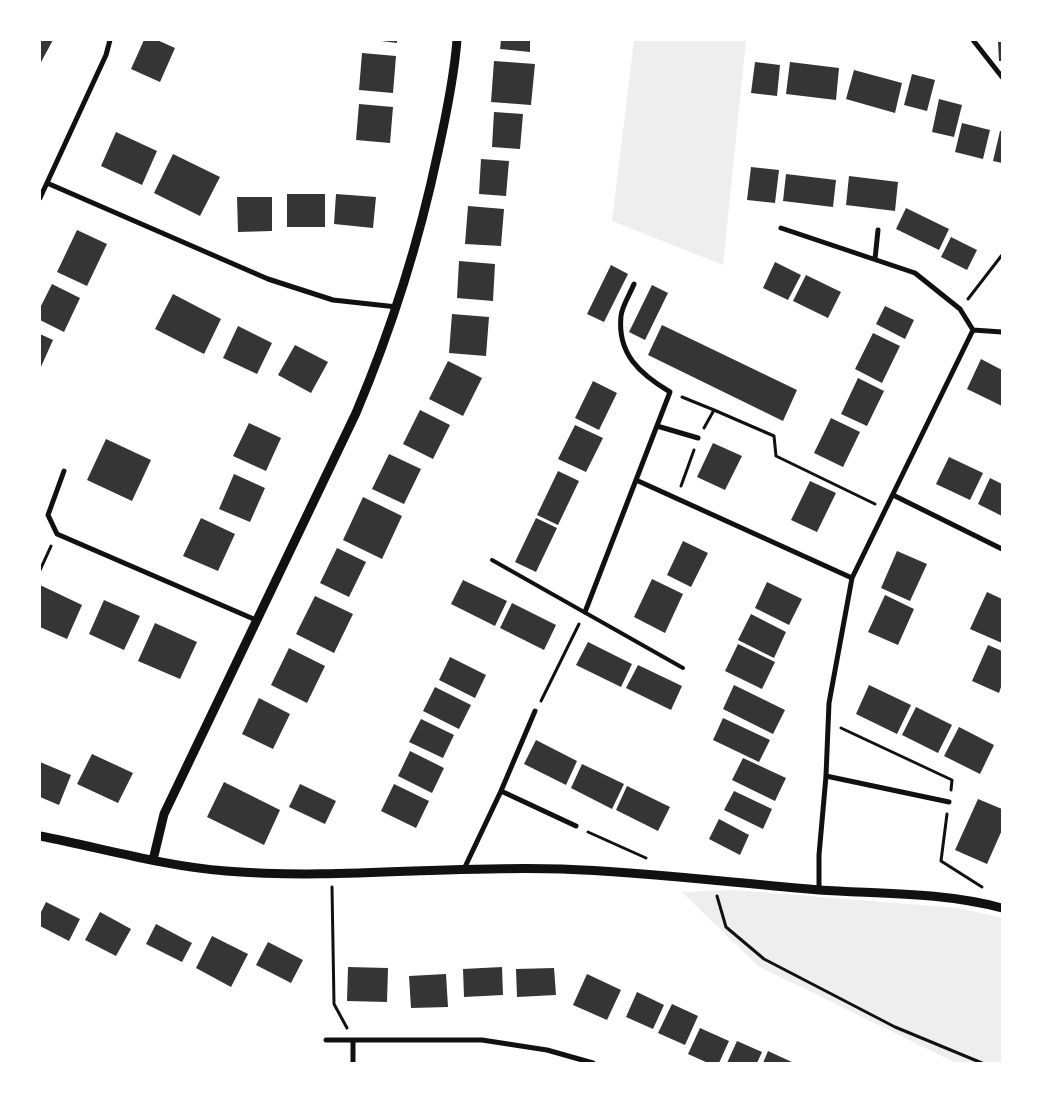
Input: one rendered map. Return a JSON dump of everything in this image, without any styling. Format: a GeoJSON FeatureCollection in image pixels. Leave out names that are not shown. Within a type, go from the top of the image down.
{"type":"FeatureCollection","features":[{"type":"Feature","properties":{"kind":"street"},"geometry":{"type":"LineString","coordinates":[[40,198],[106,55],[110,40]]}},
{"type":"Feature","properties":{"kind":"street"},"geometry":{"type":"LineString","coordinates":[[153,860],[164,814],[356,413],[382,350],[423,221],[444,121],[457,40]]}},
{"type":"Feature","properties":{"kind":"street"},"geometry":{"type":"LineString","coordinates":[[973,40],[1002,77]]}},
{"type":"Feature","properties":{"kind":"street"},"geometry":{"type":"LineString","coordinates":[[47,183],[268,279],[333,300],[397,307]]}},
{"type":"Feature","properties":{"kind":"street"},"geometry":{"type":"LineString","coordinates":[[781,228],[915,273],[960,309],[973,330]]}},
{"type":"Feature","properties":{"kind":"street"},"geometry":{"type":"LineString","coordinates":[[875,259],[878,230]]}},
{"type":"Feature","properties":{"kind":"street"},"geometry":{"type":"LineString","coordinates":[[585,612],[670,392],[646,378],[624,348],[621,316],[634,284]]}},
{"type":"Feature","properties":{"kind":"street"},"geometry":{"type":"LineString","coordinates":[[973,330],[1002,332]]}},
{"type":"Feature","properties":{"kind":"street"},"geometry":{"type":"LineString","coordinates":[[819,890],[819,856],[826,776],[829,702],[852,578],[973,330]]}},
{"type":"Feature","properties":{"kind":"street"},"geometry":{"type":"LineString","coordinates":[[657,426],[698,438]]}},
{"type":"Feature","properties":{"kind":"street"},"geometry":{"type":"LineString","coordinates":[[64,471],[48,515],[57,534],[256,620]]}},
{"type":"Feature","properties":{"kind":"street"},"geometry":{"type":"LineString","coordinates":[[636,480],[852,578]]}},
{"type":"Feature","properties":{"kind":"street"},"geometry":{"type":"LineString","coordinates":[[894,494],[1002,549]]}},
{"type":"Feature","properties":{"kind":"street"},"geometry":{"type":"LineString","coordinates":[[464,869],[501,791],[535,711]]}},
{"type":"Feature","properties":{"kind":"street"},"geometry":{"type":"LineString","coordinates":[[826,776],[949,802]]}},
{"type":"Feature","properties":{"kind":"street"},"geometry":{"type":"LineString","coordinates":[[501,791],[576,826]]}},
{"type":"Feature","properties":{"kind":"street"},"geometry":{"type":"LineString","coordinates":[[40,836],[153,860],[226,871],[332,874],[464,869],[561,869],[716,879],[819,890],[933,895],[1002,908]]}},
{"type":"Feature","properties":{"kind":"street"},"geometry":{"type":"LineString","coordinates":[[326,1040],[482,1040],[547,1050],[593,1063]]}},
{"type":"Feature","properties":{"kind":"street"},"geometry":{"type":"LineString","coordinates":[[353,1040],[353,1063]]}},
{"type":"Feature","properties":{"kind":"lane"},"geometry":{"type":"LineString","coordinates":[[492,560],[683,668]]}},
{"type":"Feature","properties":{"kind":"path"},"geometry":{"type":"LineString","coordinates":[[960,309],[1002,255]]}},
{"type":"Feature","properties":{"kind":"path"},"geometry":{"type":"LineString","coordinates":[[670,392],[774,436],[776,456],[885,508]]}},
{"type":"Feature","properties":{"kind":"path"},"geometry":{"type":"LineString","coordinates":[[677,497],[698,438],[714,410]]}},
{"type":"Feature","properties":{"kind":"path"},"geometry":{"type":"LineString","coordinates":[[40,570],[57,534]]}},
{"type":"Feature","properties":{"kind":"path"},"geometry":{"type":"LineString","coordinates":[[535,711],[585,612]]}},
{"type":"Feature","properties":{"kind":"path"},"geometry":{"type":"LineString","coordinates":[[576,826],[653,861]]}},
{"type":"Feature","properties":{"kind":"path"},"geometry":{"type":"LineString","coordinates":[[332,874],[334,1004],[353,1040]]}},
{"type":"Feature","properties":{"kind":"path"},"geometry":{"type":"LineString","coordinates":[[716,890],[726,927],[764,960],[895,1027],[982,1063]]}},
{"type":"Feature","properties":{"kind":"shaded area"},"geometry":{"type":"Polygon","coordinates":[[[634,40],[746,40],[723,265],[612,221],[634,40]]]}},
{"type":"Feature","properties":{"kind":"shaded area"},"geometry":{"type":"Polygon","coordinates":[[[733,890],[959,908],[1002,918],[1002,1063],[956,1063],[758,966],[682,892],[733,890]]]}},
{"type":"Feature","properties":{"kind":"building"},"geometry":{"type":"Polygon","coordinates":[[[40,40],[53,40],[40,64],[40,40]]]}},
{"type":"Feature","properties":{"kind":"building"},"geometry":{"type":"Polygon","coordinates":[[[144,40],[157,40],[175,48],[160,82],[131,69],[144,40]]]}},
{"type":"Feature","properties":{"kind":"building"},"geometry":{"type":"Polygon","coordinates":[[[373,40],[397,40],[397,43],[373,40]]]}},
{"type":"Feature","properties":{"kind":"building"},"geometry":{"type":"Polygon","coordinates":[[[501,40],[530,40],[530,52],[500,49],[501,40]]]}},
{"type":"Feature","properties":{"kind":"building"},"geometry":{"type":"Polygon","coordinates":[[[998,42],[1002,42],[1002,61],[999,61],[998,42]]]}},
{"type":"Feature","properties":{"kind":"building"},"geometry":{"type":"Polygon","coordinates":[[[362,53],[396,56],[393,93],[359,90],[362,53]]]}},
{"type":"Feature","properties":{"kind":"building"},"geometry":{"type":"Polygon","coordinates":[[[494,61],[535,64],[531,105],[491,102],[494,61]]]}},
{"type":"Feature","properties":{"kind":"building"},"geometry":{"type":"Polygon","coordinates":[[[755,62],[780,65],[777,96],[751,93],[755,62]]]}},
{"type":"Feature","properties":{"kind":"building"},"geometry":{"type":"Polygon","coordinates":[[[790,62],[839,68],[836,100],[786,94],[790,62]]]}},
{"type":"Feature","properties":{"kind":"building"},"geometry":{"type":"Polygon","coordinates":[[[854,70],[902,83],[895,113],[846,99],[854,70]]]}},
{"type":"Feature","properties":{"kind":"building"},"geometry":{"type":"Polygon","coordinates":[[[912,74],[935,80],[927,111],[904,105],[912,74]]]}},
{"type":"Feature","properties":{"kind":"building"},"geometry":{"type":"Polygon","coordinates":[[[939,99],[962,105],[954,137],[932,132],[939,99]]]}},
{"type":"Feature","properties":{"kind":"building"},"geometry":{"type":"Polygon","coordinates":[[[359,104],[393,107],[390,143],[356,140],[359,104]]]}},
{"type":"Feature","properties":{"kind":"building"},"geometry":{"type":"Polygon","coordinates":[[[494,112],[523,114],[520,149],[492,147],[494,112]]]}},
{"type":"Feature","properties":{"kind":"building"},"geometry":{"type":"Polygon","coordinates":[[[962,123],[990,130],[983,159],[955,152],[962,123]]]}},
{"type":"Feature","properties":{"kind":"building"},"geometry":{"type":"Polygon","coordinates":[[[1000,131],[1002,131],[1002,163],[993,161],[1000,131]]]}},
{"type":"Feature","properties":{"kind":"building"},"geometry":{"type":"Polygon","coordinates":[[[116,132],[157,151],[142,185],[101,166],[116,132]]]}},
{"type":"Feature","properties":{"kind":"building"},"geometry":{"type":"Polygon","coordinates":[[[173,154],[220,177],[200,216],[154,193],[173,154]]]}},
{"type":"Feature","properties":{"kind":"building"},"geometry":{"type":"Polygon","coordinates":[[[481,159],[509,161],[506,196],[479,194],[481,159]]]}},
{"type":"Feature","properties":{"kind":"building"},"geometry":{"type":"Polygon","coordinates":[[[751,167],[779,170],[775,203],[747,200],[751,167]]]}},
{"type":"Feature","properties":{"kind":"building"},"geometry":{"type":"Polygon","coordinates":[[[786,174],[836,180],[833,207],[783,201],[786,174]]]}},
{"type":"Feature","properties":{"kind":"building"},"geometry":{"type":"Polygon","coordinates":[[[849,176],[898,182],[895,211],[846,205],[849,176]]]}},
{"type":"Feature","properties":{"kind":"building"},"geometry":{"type":"Polygon","coordinates":[[[287,194],[325,194],[325,227],[287,227],[287,194]]]}},
{"type":"Feature","properties":{"kind":"building"},"geometry":{"type":"Polygon","coordinates":[[[336,194],[376,197],[373,228],[334,224],[336,194]]]}},
{"type":"Feature","properties":{"kind":"building"},"geometry":{"type":"Polygon","coordinates":[[[237,197],[272,197],[272,231],[238,232],[237,197]]]}},
{"type":"Feature","properties":{"kind":"building"},"geometry":{"type":"Polygon","coordinates":[[[468,206],[504,209],[501,246],[465,244],[468,206]]]}},
{"type":"Feature","properties":{"kind":"building"},"geometry":{"type":"Polygon","coordinates":[[[906,208],[949,229],[939,250],[896,229],[906,208]]]}},
{"type":"Feature","properties":{"kind":"building"},"geometry":{"type":"Polygon","coordinates":[[[77,230],[107,244],[87,286],[57,272],[77,230]]]}},
{"type":"Feature","properties":{"kind":"building"},"geometry":{"type":"Polygon","coordinates":[[[951,237],[977,250],[967,270],[941,257],[951,237]]]}},
{"type":"Feature","properties":{"kind":"building"},"geometry":{"type":"Polygon","coordinates":[[[459,261],[495,264],[493,301],[457,298],[459,261]]]}},
{"type":"Feature","properties":{"kind":"building"},"geometry":{"type":"Polygon","coordinates":[[[775,262],[801,275],[788,300],[763,288],[775,262]]]}},
{"type":"Feature","properties":{"kind":"building"},"geometry":{"type":"Polygon","coordinates":[[[611,265],[628,274],[604,322],[587,314],[611,265]]]}},
{"type":"Feature","properties":{"kind":"building"},"geometry":{"type":"Polygon","coordinates":[[[806,275],[841,292],[828,318],[793,301],[806,275]]]}},
{"type":"Feature","properties":{"kind":"building"},"geometry":{"type":"Polygon","coordinates":[[[52,284],[80,298],[64,332],[40,320],[40,308],[52,284]]]}},
{"type":"Feature","properties":{"kind":"building"},"geometry":{"type":"Polygon","coordinates":[[[652,285],[668,293],[645,340],[629,332],[652,285]]]}},
{"type":"Feature","properties":{"kind":"building"},"geometry":{"type":"Polygon","coordinates":[[[173,294],[221,319],[204,354],[155,329],[173,294]]]}},
{"type":"Feature","properties":{"kind":"building"},"geometry":{"type":"Polygon","coordinates":[[[885,306],[914,320],[905,339],[876,324],[885,306]]]}},
{"type":"Feature","properties":{"kind":"building"},"geometry":{"type":"Polygon","coordinates":[[[452,314],[489,317],[486,356],[449,353],[452,314]]]}},
{"type":"Feature","properties":{"kind":"building"},"geometry":{"type":"Polygon","coordinates":[[[662,325],[797,390],[783,421],[648,355],[662,325]]]}},
{"type":"Feature","properties":{"kind":"building"},"geometry":{"type":"Polygon","coordinates":[[[238,326],[272,343],[257,374],[223,358],[238,326]]]}},
{"type":"Feature","properties":{"kind":"building"},"geometry":{"type":"Polygon","coordinates":[[[873,333],[900,346],[882,383],[855,369],[873,333]]]}},
{"type":"Feature","properties":{"kind":"building"},"geometry":{"type":"Polygon","coordinates":[[[40,334],[53,340],[40,369],[40,334]]]}},
{"type":"Feature","properties":{"kind":"building"},"geometry":{"type":"Polygon","coordinates":[[[295,345],[328,362],[311,393],[278,375],[295,345]]]}},
{"type":"Feature","properties":{"kind":"building"},"geometry":{"type":"Polygon","coordinates":[[[981,359],[1002,370],[1002,406],[967,389],[981,359]]]}},
{"type":"Feature","properties":{"kind":"building"},"geometry":{"type":"Polygon","coordinates":[[[448,361],[482,378],[463,416],[429,399],[448,361]]]}},
{"type":"Feature","properties":{"kind":"building"},"geometry":{"type":"Polygon","coordinates":[[[858,378],[884,391],[867,426],[841,414],[858,378]]]}},
{"type":"Feature","properties":{"kind":"building"},"geometry":{"type":"Polygon","coordinates":[[[593,381],[617,393],[599,430],[575,418],[593,381]]]}},
{"type":"Feature","properties":{"kind":"building"},"geometry":{"type":"Polygon","coordinates":[[[420,410],[450,425],[433,459],[403,444],[420,410]]]}},
{"type":"Feature","properties":{"kind":"building"},"geometry":{"type":"Polygon","coordinates":[[[831,418],[860,432],[843,467],[814,453],[831,418]]]}},
{"type":"Feature","properties":{"kind":"building"},"geometry":{"type":"Polygon","coordinates":[[[249,423],[281,438],[266,471],[233,456],[249,423]]]}},
{"type":"Feature","properties":{"kind":"building"},"geometry":{"type":"Polygon","coordinates":[[[575,425],[603,438],[586,472],[558,459],[575,425]]]}},
{"type":"Feature","properties":{"kind":"building"},"geometry":{"type":"Polygon","coordinates":[[[106,439],[151,460],[132,501],[87,480],[106,439]]]}},
{"type":"Feature","properties":{"kind":"building"},"geometry":{"type":"Polygon","coordinates":[[[713,443],[742,456],[725,490],[697,477],[713,443]]]}},
{"type":"Feature","properties":{"kind":"building"},"geometry":{"type":"Polygon","coordinates":[[[389,454],[421,469],[404,504],[372,489],[389,454]]]}},
{"type":"Feature","properties":{"kind":"building"},"geometry":{"type":"Polygon","coordinates":[[[949,457],[983,473],[970,500],[936,484],[949,457]]]}},
{"type":"Feature","properties":{"kind":"building"},"geometry":{"type":"Polygon","coordinates":[[[558,471],[579,481],[558,525],[537,515],[558,471]]]}},
{"type":"Feature","properties":{"kind":"building"},"geometry":{"type":"Polygon","coordinates":[[[234,474],[265,488],[250,522],[219,509],[234,474]]]}},
{"type":"Feature","properties":{"kind":"building"},"geometry":{"type":"Polygon","coordinates":[[[990,478],[1002,484],[1002,516],[978,504],[990,478]]]}},
{"type":"Feature","properties":{"kind":"building"},"geometry":{"type":"Polygon","coordinates":[[[810,481],[836,493],[817,532],[791,520],[810,481]]]}},
{"type":"Feature","properties":{"kind":"building"},"geometry":{"type":"Polygon","coordinates":[[[363,497],[402,516],[382,559],[343,540],[363,497]]]}},
{"type":"Feature","properties":{"kind":"building"},"geometry":{"type":"Polygon","coordinates":[[[201,518],[235,534],[218,571],[183,556],[201,518]]]}},
{"type":"Feature","properties":{"kind":"building"},"geometry":{"type":"Polygon","coordinates":[[[536,518],[557,528],[536,572],[515,562],[536,518]]]}},
{"type":"Feature","properties":{"kind":"building"},"geometry":{"type":"Polygon","coordinates":[[[683,541],[708,553],[691,587],[667,575],[683,541]]]}},
{"type":"Feature","properties":{"kind":"building"},"geometry":{"type":"Polygon","coordinates":[[[337,548],[366,562],[349,597],[320,583],[337,548]]]}},
{"type":"Feature","properties":{"kind":"building"},"geometry":{"type":"Polygon","coordinates":[[[897,551],[927,564],[910,601],[881,588],[897,551]]]}},
{"type":"Feature","properties":{"kind":"building"},"geometry":{"type":"Polygon","coordinates":[[[652,579],[683,594],[665,633],[634,617],[652,579]]]}},
{"type":"Feature","properties":{"kind":"building"},"geometry":{"type":"Polygon","coordinates":[[[463,580],[507,601],[495,626],[451,604],[463,580]]]}},
{"type":"Feature","properties":{"kind":"building"},"geometry":{"type":"Polygon","coordinates":[[[767,582],[802,599],[789,625],[755,608],[767,582]]]}},
{"type":"Feature","properties":{"kind":"building"},"geometry":{"type":"Polygon","coordinates":[[[40,585],[82,605],[67,639],[40,627],[40,585]]]}},
{"type":"Feature","properties":{"kind":"building"},"geometry":{"type":"Polygon","coordinates":[[[987,592],[1002,599],[1002,643],[970,629],[987,592]]]}},
{"type":"Feature","properties":{"kind":"building"},"geometry":{"type":"Polygon","coordinates":[[[885,595],[914,609],[898,645],[868,632],[885,595]]]}},
{"type":"Feature","properties":{"kind":"building"},"geometry":{"type":"Polygon","coordinates":[[[315,596],[353,614],[334,653],[296,634],[315,596]]]}},
{"type":"Feature","properties":{"kind":"building"},"geometry":{"type":"Polygon","coordinates":[[[104,600],[140,616],[124,650],[89,634],[104,600]]]}},
{"type":"Feature","properties":{"kind":"building"},"geometry":{"type":"Polygon","coordinates":[[[512,603],[556,625],[544,650],[500,628],[512,603]]]}},
{"type":"Feature","properties":{"kind":"building"},"geometry":{"type":"Polygon","coordinates":[[[751,614],[786,632],[774,658],[738,640],[751,614]]]}},
{"type":"Feature","properties":{"kind":"building"},"geometry":{"type":"Polygon","coordinates":[[[155,623],[197,642],[180,679],[138,661],[155,623]]]}},
{"type":"Feature","properties":{"kind":"building"},"geometry":{"type":"Polygon","coordinates":[[[588,642],[632,664],[621,687],[576,665],[588,642]]]}},
{"type":"Feature","properties":{"kind":"building"},"geometry":{"type":"Polygon","coordinates":[[[738,644],[775,662],[762,689],[725,671],[738,644]]]}},
{"type":"Feature","properties":{"kind":"building"},"geometry":{"type":"Polygon","coordinates":[[[988,645],[1002,651],[1002,684],[999,693],[972,681],[988,645]]]}},
{"type":"Feature","properties":{"kind":"building"},"geometry":{"type":"Polygon","coordinates":[[[289,648],[325,666],[307,703],[271,685],[289,648]]]}},
{"type":"Feature","properties":{"kind":"building"},"geometry":{"type":"Polygon","coordinates":[[[450,657],[486,675],[475,698],[439,680],[450,657]]]}},
{"type":"Feature","properties":{"kind":"building"},"geometry":{"type":"Polygon","coordinates":[[[638,665],[682,686],[671,710],[626,688],[638,665]]]}},
{"type":"Feature","properties":{"kind":"building"},"geometry":{"type":"Polygon","coordinates":[[[734,685],[785,710],[773,734],[723,709],[734,685]]]}},
{"type":"Feature","properties":{"kind":"building"},"geometry":{"type":"Polygon","coordinates":[[[869,685],[911,705],[897,734],[856,714],[869,685]]]}},
{"type":"Feature","properties":{"kind":"building"},"geometry":{"type":"Polygon","coordinates":[[[435,687],[471,705],[459,729],[423,711],[435,687]]]}},
{"type":"Feature","properties":{"kind":"building"},"geometry":{"type":"Polygon","coordinates":[[[259,698],[290,714],[273,749],[242,734],[259,698]]]}},
{"type":"Feature","properties":{"kind":"building"},"geometry":{"type":"Polygon","coordinates":[[[916,707],[952,725],[938,753],[902,735],[916,707]]]}},
{"type":"Feature","properties":{"kind":"building"},"geometry":{"type":"Polygon","coordinates":[[[723,718],[770,740],[759,762],[713,740],[723,718]]]}},
{"type":"Feature","properties":{"kind":"building"},"geometry":{"type":"Polygon","coordinates":[[[421,719],[454,735],[443,758],[409,742],[421,719]]]}},
{"type":"Feature","properties":{"kind":"building"},"geometry":{"type":"Polygon","coordinates":[[[959,727],[994,745],[980,774],[944,756],[959,727]]]}},
{"type":"Feature","properties":{"kind":"building"},"geometry":{"type":"Polygon","coordinates":[[[536,740],[577,761],[566,785],[524,764],[536,740]]]}},
{"type":"Feature","properties":{"kind":"building"},"geometry":{"type":"Polygon","coordinates":[[[410,751],[444,768],[432,793],[398,776],[410,751]]]}},
{"type":"Feature","properties":{"kind":"building"},"geometry":{"type":"Polygon","coordinates":[[[92,754],[133,773],[118,803],[77,784],[92,754]]]}},
{"type":"Feature","properties":{"kind":"building"},"geometry":{"type":"Polygon","coordinates":[[[743,758],[786,778],[775,801],[732,780],[743,758]]]}},
{"type":"Feature","properties":{"kind":"building"},"geometry":{"type":"Polygon","coordinates":[[[40,762],[71,775],[59,805],[40,797],[40,762]]]}},
{"type":"Feature","properties":{"kind":"building"},"geometry":{"type":"Polygon","coordinates":[[[582,764],[624,784],[612,809],[571,788],[582,764]]]}},
{"type":"Feature","properties":{"kind":"building"},"geometry":{"type":"Polygon","coordinates":[[[224,782],[280,810],[264,845],[207,817],[224,782]]]}},
{"type":"Feature","properties":{"kind":"building"},"geometry":{"type":"Polygon","coordinates":[[[300,784],[336,801],[325,824],[289,807],[300,784]]]}},
{"type":"Feature","properties":{"kind":"building"},"geometry":{"type":"Polygon","coordinates":[[[394,784],[429,801],[416,828],[381,811],[394,784]]]}},
{"type":"Feature","properties":{"kind":"building"},"geometry":{"type":"Polygon","coordinates":[[[627,786],[670,807],[658,831],[616,810],[627,786]]]}},
{"type":"Feature","properties":{"kind":"building"},"geometry":{"type":"Polygon","coordinates":[[[734,791],[772,809],[763,829],[724,810],[734,791]]]}},
{"type":"Feature","properties":{"kind":"building"},"geometry":{"type":"Polygon","coordinates":[[[978,799],[1002,809],[1002,830],[987,864],[955,850],[978,799]]]}},
{"type":"Feature","properties":{"kind":"building"},"geometry":{"type":"Polygon","coordinates":[[[719,819],[749,835],[740,855],[709,839],[719,819]]]}},
{"type":"Feature","properties":{"kind":"building"},"geometry":{"type":"Polygon","coordinates":[[[46,902],[80,919],[69,941],[40,926],[40,914],[46,902]]]}},
{"type":"Feature","properties":{"kind":"building"},"geometry":{"type":"Polygon","coordinates":[[[100,912],[131,929],[116,956],[85,940],[100,912]]]}},
{"type":"Feature","properties":{"kind":"building"},"geometry":{"type":"Polygon","coordinates":[[[156,924],[192,943],[182,962],[146,944],[156,924]]]}},
{"type":"Feature","properties":{"kind":"building"},"geometry":{"type":"Polygon","coordinates":[[[212,936],[248,954],[231,987],[196,968],[212,936]]]}},
{"type":"Feature","properties":{"kind":"building"},"geometry":{"type":"Polygon","coordinates":[[[268,942],[303,960],[291,983],[256,965],[268,942]]]}},
{"type":"Feature","properties":{"kind":"building"},"geometry":{"type":"Polygon","coordinates":[[[348,967],[388,968],[387,1002],[347,1001],[348,967]]]}},
{"type":"Feature","properties":{"kind":"building"},"geometry":{"type":"Polygon","coordinates":[[[502,967],[503,995],[464,997],[463,969],[502,967]]]}},
{"type":"Feature","properties":{"kind":"building"},"geometry":{"type":"Polygon","coordinates":[[[554,968],[556,995],[517,997],[516,969],[554,968]]]}},
{"type":"Feature","properties":{"kind":"building"},"geometry":{"type":"Polygon","coordinates":[[[446,974],[448,1007],[411,1008],[409,976],[446,974]]]}},
{"type":"Feature","properties":{"kind":"building"},"geometry":{"type":"Polygon","coordinates":[[[587,974],[621,990],[607,1020],[573,1005],[587,974]]]}},
{"type":"Feature","properties":{"kind":"building"},"geometry":{"type":"Polygon","coordinates":[[[637,992],[664,1005],[653,1029],[626,1017],[637,992]]]}},
{"type":"Feature","properties":{"kind":"building"},"geometry":{"type":"Polygon","coordinates":[[[672,1004],[698,1016],[685,1045],[658,1033],[672,1004]]]}},
{"type":"Feature","properties":{"kind":"building"},"geometry":{"type":"Polygon","coordinates":[[[700,1028],[729,1041],[719,1063],[708,1063],[688,1054],[700,1028]]]}},
{"type":"Feature","properties":{"kind":"building"},"geometry":{"type":"Polygon","coordinates":[[[737,1041],[762,1052],[757,1063],[727,1063],[737,1041]]]}},
{"type":"Feature","properties":{"kind":"building"},"geometry":{"type":"Polygon","coordinates":[[[768,1051],[794,1063],[763,1063],[768,1051]]]}}]}
